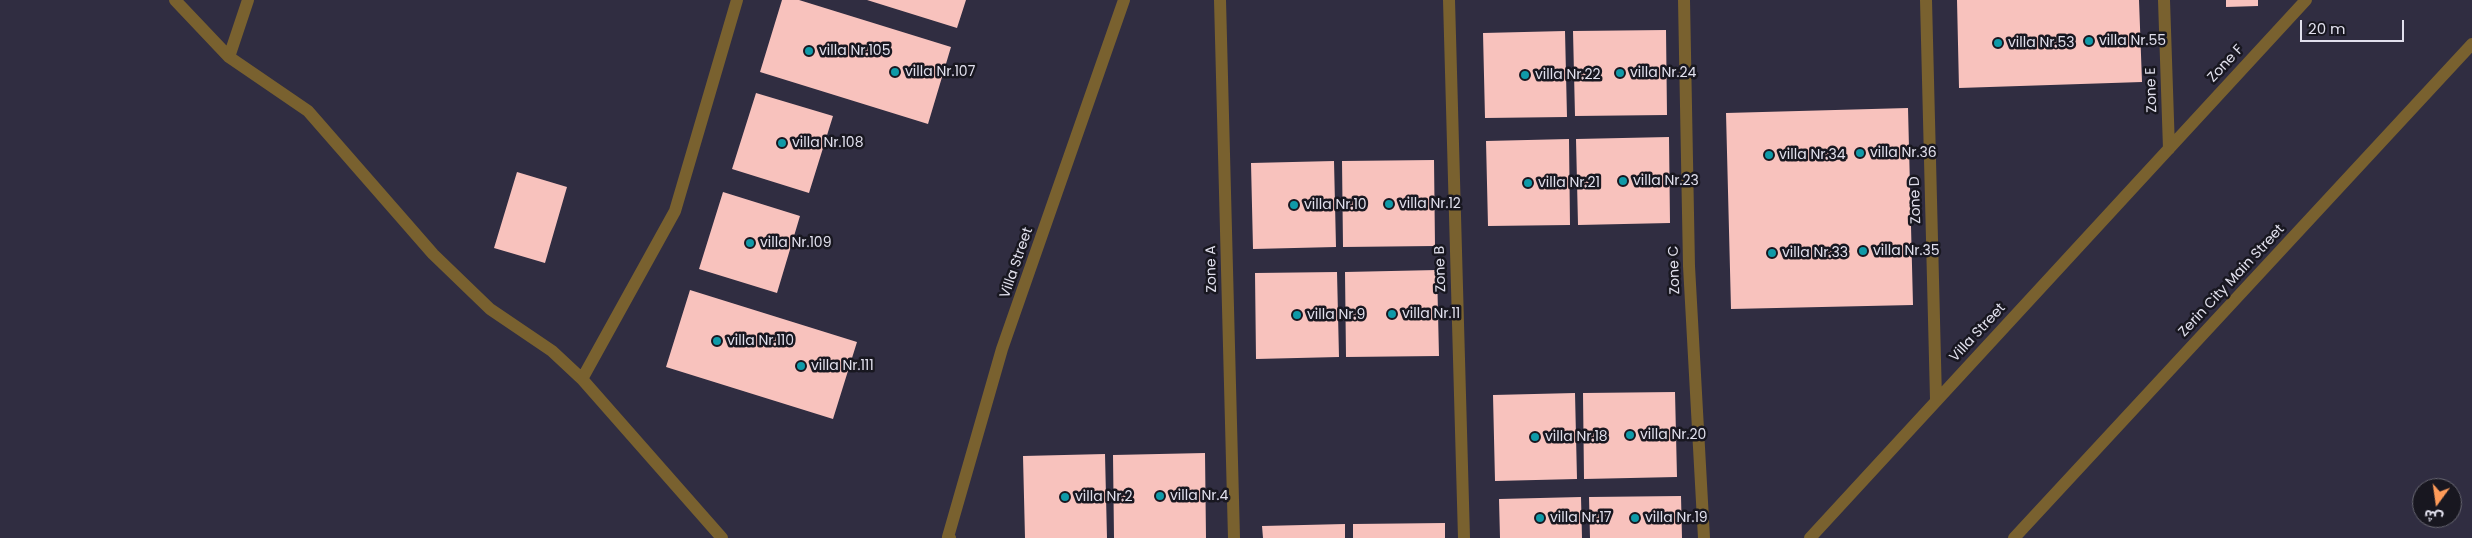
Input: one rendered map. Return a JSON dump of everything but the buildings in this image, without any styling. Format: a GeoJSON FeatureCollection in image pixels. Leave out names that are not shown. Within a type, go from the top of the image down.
{"type":"FeatureCollection","features":[{"type":"Feature","properties":{"kind":"street"},"geometry":{"type":"LineString","coordinates":[[175,0],[229,56],[308,110],[440,261],[490,309],[552,351],[582,379],[722,538]]}},
{"type":"Feature","properties":{"kind":"street"},"geometry":{"type":"LineString","coordinates":[[229,56],[248,0]]}},
{"type":"Feature","properties":{"kind":"street"},"geometry":{"type":"LineString","coordinates":[[582,379],[674,211],[737,0]]}},
{"type":"Feature","properties":{"kind":"street","name":"Villa Street"},"geometry":{"type":"LineString","coordinates":[[948,538],[999,358],[1124,0]]}},
{"type":"Feature","properties":{"kind":"street","name":"Zone A"},"geometry":{"type":"LineString","coordinates":[[1220,0],[1234,538]]}},
{"type":"Feature","properties":{"kind":"street","name":"Zone B"},"geometry":{"type":"LineString","coordinates":[[1449,0],[1464,538]]}},
{"type":"Feature","properties":{"kind":"street","name":"Zone C"},"geometry":{"type":"LineString","coordinates":[[1684,0],[1689,266],[1704,538]]}},
{"type":"Feature","properties":{"kind":"street","name":"Zone D"},"geometry":{"type":"LineString","coordinates":[[1926,0],[1936,399]]}},
{"type":"Feature","properties":{"kind":"street","name":"Zone E"},"geometry":{"type":"LineString","coordinates":[[2164,0],[2169,149]]}},
{"type":"Feature","properties":{"kind":"street","name":"Zone F"},"geometry":{"type":"LineString","coordinates":[[2169,149],[2306,0]]}},
{"type":"Feature","properties":{"kind":"street","name":"Zerin City Main Street"},"geometry":{"type":"LineString","coordinates":[[2014,538],[2472,44]]}},
{"type":"Feature","properties":{"kind":"street","name":"Villa Street"},"geometry":{"type":"LineString","coordinates":[[1810,538],[1936,399],[2169,149]]}},
{"type":"Feature","properties":{"kind":"place","name":"villa Nr.55"},"geometry":{"type":"Point","coordinates":[2089,41]}},
{"type":"Feature","properties":{"kind":"place","name":"villa Nr.53"},"geometry":{"type":"Point","coordinates":[1998,43]}},
{"type":"Feature","properties":{"kind":"place","name":"villa Nr.105"},"geometry":{"type":"Point","coordinates":[809,51]}},
{"type":"Feature","properties":{"kind":"place","name":"villa Nr.107"},"geometry":{"type":"Point","coordinates":[895,72]}},
{"type":"Feature","properties":{"kind":"place","name":"villa Nr.24"},"geometry":{"type":"Point","coordinates":[1620,73]}},
{"type":"Feature","properties":{"kind":"place","name":"villa Nr.22"},"geometry":{"type":"Point","coordinates":[1525,75]}},
{"type":"Feature","properties":{"kind":"place","name":"villa Nr.108"},"geometry":{"type":"Point","coordinates":[782,143]}},
{"type":"Feature","properties":{"kind":"place","name":"villa Nr.36"},"geometry":{"type":"Point","coordinates":[1860,153]}},
{"type":"Feature","properties":{"kind":"place","name":"villa Nr.34"},"geometry":{"type":"Point","coordinates":[1769,155]}},
{"type":"Feature","properties":{"kind":"place","name":"villa Nr.23"},"geometry":{"type":"Point","coordinates":[1623,181]}},
{"type":"Feature","properties":{"kind":"place","name":"villa Nr.21"},"geometry":{"type":"Point","coordinates":[1528,183]}},
{"type":"Feature","properties":{"kind":"place","name":"villa Nr.12"},"geometry":{"type":"Point","coordinates":[1389,204]}},
{"type":"Feature","properties":{"kind":"place","name":"villa Nr.10"},"geometry":{"type":"Point","coordinates":[1294,205]}},
{"type":"Feature","properties":{"kind":"place","name":"villa Nr.109"},"geometry":{"type":"Point","coordinates":[750,243]}},
{"type":"Feature","properties":{"kind":"place","name":"villa Nr.35"},"geometry":{"type":"Point","coordinates":[1863,251]}},
{"type":"Feature","properties":{"kind":"place","name":"villa Nr.33"},"geometry":{"type":"Point","coordinates":[1772,253]}},
{"type":"Feature","properties":{"kind":"place","name":"villa Nr.11"},"geometry":{"type":"Point","coordinates":[1392,314]}},
{"type":"Feature","properties":{"kind":"place","name":"villa Nr.9"},"geometry":{"type":"Point","coordinates":[1297,315]}},
{"type":"Feature","properties":{"kind":"place","name":"villa Nr.110"},"geometry":{"type":"Point","coordinates":[717,341]}},
{"type":"Feature","properties":{"kind":"place","name":"villa Nr.111"},"geometry":{"type":"Point","coordinates":[801,366]}},
{"type":"Feature","properties":{"kind":"place","name":"villa Nr.20"},"geometry":{"type":"Point","coordinates":[1630,435]}},
{"type":"Feature","properties":{"kind":"place","name":"villa Nr.18"},"geometry":{"type":"Point","coordinates":[1535,437]}},
{"type":"Feature","properties":{"kind":"place","name":"villa Nr.4"},"geometry":{"type":"Point","coordinates":[1160,496]}},
{"type":"Feature","properties":{"kind":"place","name":"villa Nr.2"},"geometry":{"type":"Point","coordinates":[1065,497]}},
{"type":"Feature","properties":{"kind":"place","name":"villa Nr.17"},"geometry":{"type":"Point","coordinates":[1540,518]}},
{"type":"Feature","properties":{"kind":"place","name":"villa Nr.19"},"geometry":{"type":"Point","coordinates":[1635,518]}}]}
